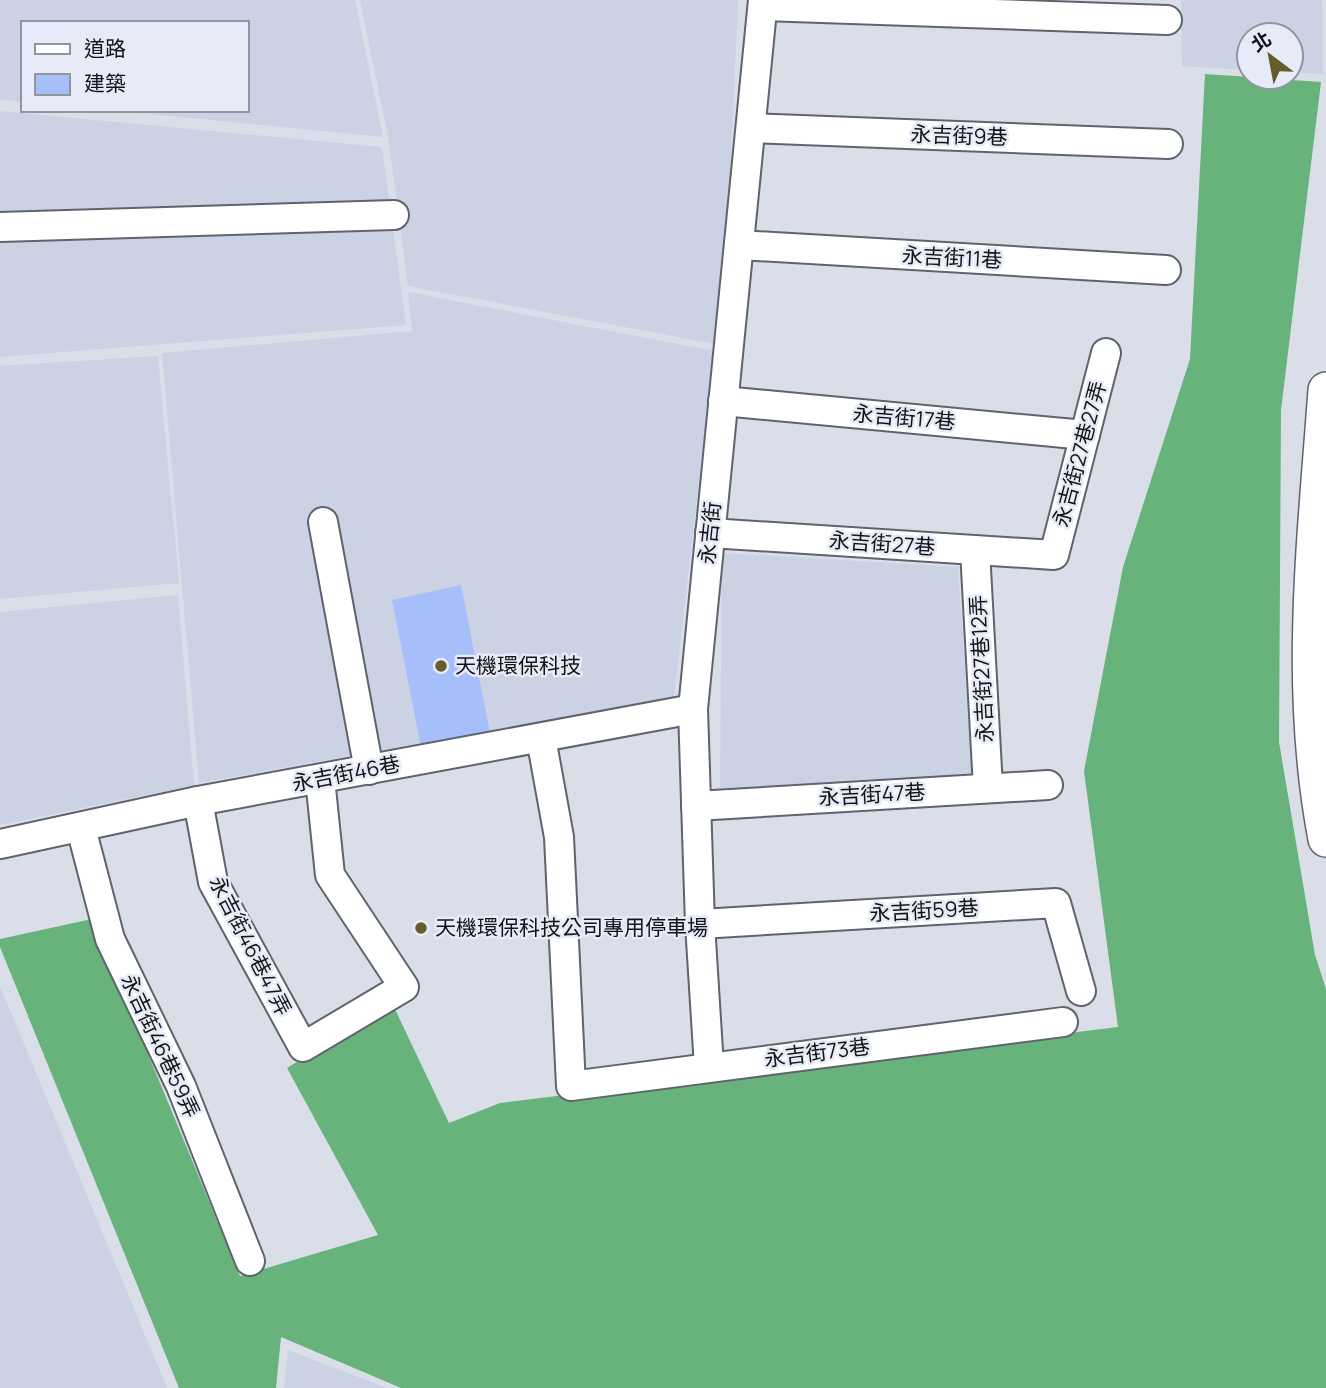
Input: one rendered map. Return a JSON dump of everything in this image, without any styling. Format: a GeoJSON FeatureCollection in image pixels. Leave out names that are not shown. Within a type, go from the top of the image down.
{"type":"FeatureCollection","features":[{"type":"Feature","properties":{"kind":"main road"},"geometry":{"type":"LineString","coordinates":[[1326,390],[1309,628],[1309,709],[1326,839]]}},
{"type":"Feature","properties":{"kind":"street"},"geometry":{"type":"LineString","coordinates":[[763,3],[1167,20]]}},
{"type":"Feature","properties":{"kind":"street","name":"永吉街"},"geometry":{"type":"LineString","coordinates":[[709,1067],[700,924],[692,709],[763,3]]}},
{"type":"Feature","properties":{"kind":"street","name":"永吉街9巷"},"geometry":{"type":"LineString","coordinates":[[751,128],[1168,144]]}},
{"type":"Feature","properties":{"kind":"street"},"geometry":{"type":"LineString","coordinates":[[0,227],[394,215]]}},
{"type":"Feature","properties":{"kind":"street","name":"永吉街11巷"},"geometry":{"type":"LineString","coordinates":[[739,245],[1166,270]]}},
{"type":"Feature","properties":{"kind":"street","name":"永吉街27巷27弄"},"geometry":{"type":"LineString","coordinates":[[1054,555],[1106,352]]}},
{"type":"Feature","properties":{"kind":"street","name":"永吉街17巷"},"geometry":{"type":"LineString","coordinates":[[723,401],[1085,435]]}},
{"type":"Feature","properties":{"kind":"street"},"geometry":{"type":"LineString","coordinates":[[323,522],[369,770]]}},
{"type":"Feature","properties":{"kind":"street","name":"永吉街27巷"},"geometry":{"type":"LineString","coordinates":[[710,534],[1054,555]]}},
{"type":"Feature","properties":{"kind":"street","name":"永吉街27巷12弄"},"geometry":{"type":"LineString","coordinates":[[975,550],[988,789]]}},
{"type":"Feature","properties":{"kind":"street","name":"永吉街46巷"},"geometry":{"type":"LineString","coordinates":[[0,844],[198,802],[692,709]]}},
{"type":"Feature","properties":{"kind":"street","name":"永吉街73巷"},"geometry":{"type":"LineString","coordinates":[[541,738],[559,838],[571,1086],[1063,1022]]}},
{"type":"Feature","properties":{"kind":"street","name":"永吉街46巷47弄"},"geometry":{"type":"LineString","coordinates":[[198,802],[213,882],[303,1047],[404,986],[330,876],[320,779]]}},
{"type":"Feature","properties":{"kind":"street","name":"永吉街47巷"},"geometry":{"type":"LineString","coordinates":[[696,806],[1048,785]]}},
{"type":"Feature","properties":{"kind":"street","name":"永吉街46巷59弄"},"geometry":{"type":"LineString","coordinates":[[81,828],[110,939],[181,1086],[250,1261]]}},
{"type":"Feature","properties":{"kind":"street","name":"永吉街59巷"},"geometry":{"type":"LineString","coordinates":[[700,924],[1056,903],[1081,991]]}},
{"type":"Feature","properties":{"kind":"shaded area"},"geometry":{"type":"Polygon","coordinates":[[[0,0],[355,0],[383,137],[130,112],[248,112],[248,21],[21,21],[21,102],[0,99],[0,0]]]}},
{"type":"Feature","properties":{"kind":"shaded area"},"geometry":{"type":"Polygon","coordinates":[[[360,0],[738,0],[730,179],[715,344],[408,286],[389,142],[360,0]]]}},
{"type":"Feature","properties":{"kind":"shaded area"},"geometry":{"type":"Polygon","coordinates":[[[1181,0],[1322,0],[1323,74],[1305,73],[1305,21],[1235,21],[1235,69],[1182,66],[1181,0]]]}},
{"type":"Feature","properties":{"kind":"shaded area"},"geometry":{"type":"Polygon","coordinates":[[[0,111],[382,147],[406,325],[0,357],[0,111]]]}},
{"type":"Feature","properties":{"kind":"shaded area"},"geometry":{"type":"Polygon","coordinates":[[[408,292],[714,351],[674,697],[199,783],[162,353],[412,331],[408,292]]]}},
{"type":"Feature","properties":{"kind":"shaded area"},"geometry":{"type":"Polygon","coordinates":[[[158,356],[179,583],[0,599],[0,366],[158,356]]]}},
{"type":"Feature","properties":{"kind":"shaded area"},"geometry":{"type":"Polygon","coordinates":[[[722,553],[958,567],[972,776],[720,789],[722,553]]]}},
{"type":"Feature","properties":{"kind":"shaded area"},"geometry":{"type":"Polygon","coordinates":[[[178,595],[194,785],[0,825],[0,612],[178,595]]]}},
{"type":"Feature","properties":{"kind":"shaded area"},"geometry":{"type":"Polygon","coordinates":[[[0,986],[167,1388],[0,1388],[0,986]]]}},
{"type":"Feature","properties":{"kind":"shaded area"},"geometry":{"type":"Polygon","coordinates":[[[288,1350],[387,1388],[284,1388],[288,1350]]]}},
{"type":"Feature","properties":{"kind":"green space"},"geometry":{"type":"Polygon","coordinates":[[[1205,74],[1235,76],[1235,91],[1305,91],[1305,81],[1321,82],[1281,410],[1279,742],[1315,955],[1326,989],[1326,1388],[401,1388],[281,1337],[276,1388],[179,1388],[0,947],[0,939],[92,919],[240,1276],[378,1235],[287,1068],[392,1003],[449,1123],[500,1103],[1118,1027],[1084,771],[1123,567],[1190,359],[1205,74]]]}},
{"type":"Feature","properties":{"kind":"building","name":"天機環保科技"},"geometry":{"type":"Polygon","coordinates":[[[461,585],[490,733],[421,747],[392,600],[461,585]]]}},
{"type":"Feature","properties":{"kind":"place","name":"天機環保科技"},"geometry":{"type":"Point","coordinates":[441,666]}},
{"type":"Feature","properties":{"kind":"place","name":"天機環保科技公司專用停車場"},"geometry":{"type":"Point","coordinates":[421,928]}}]}
